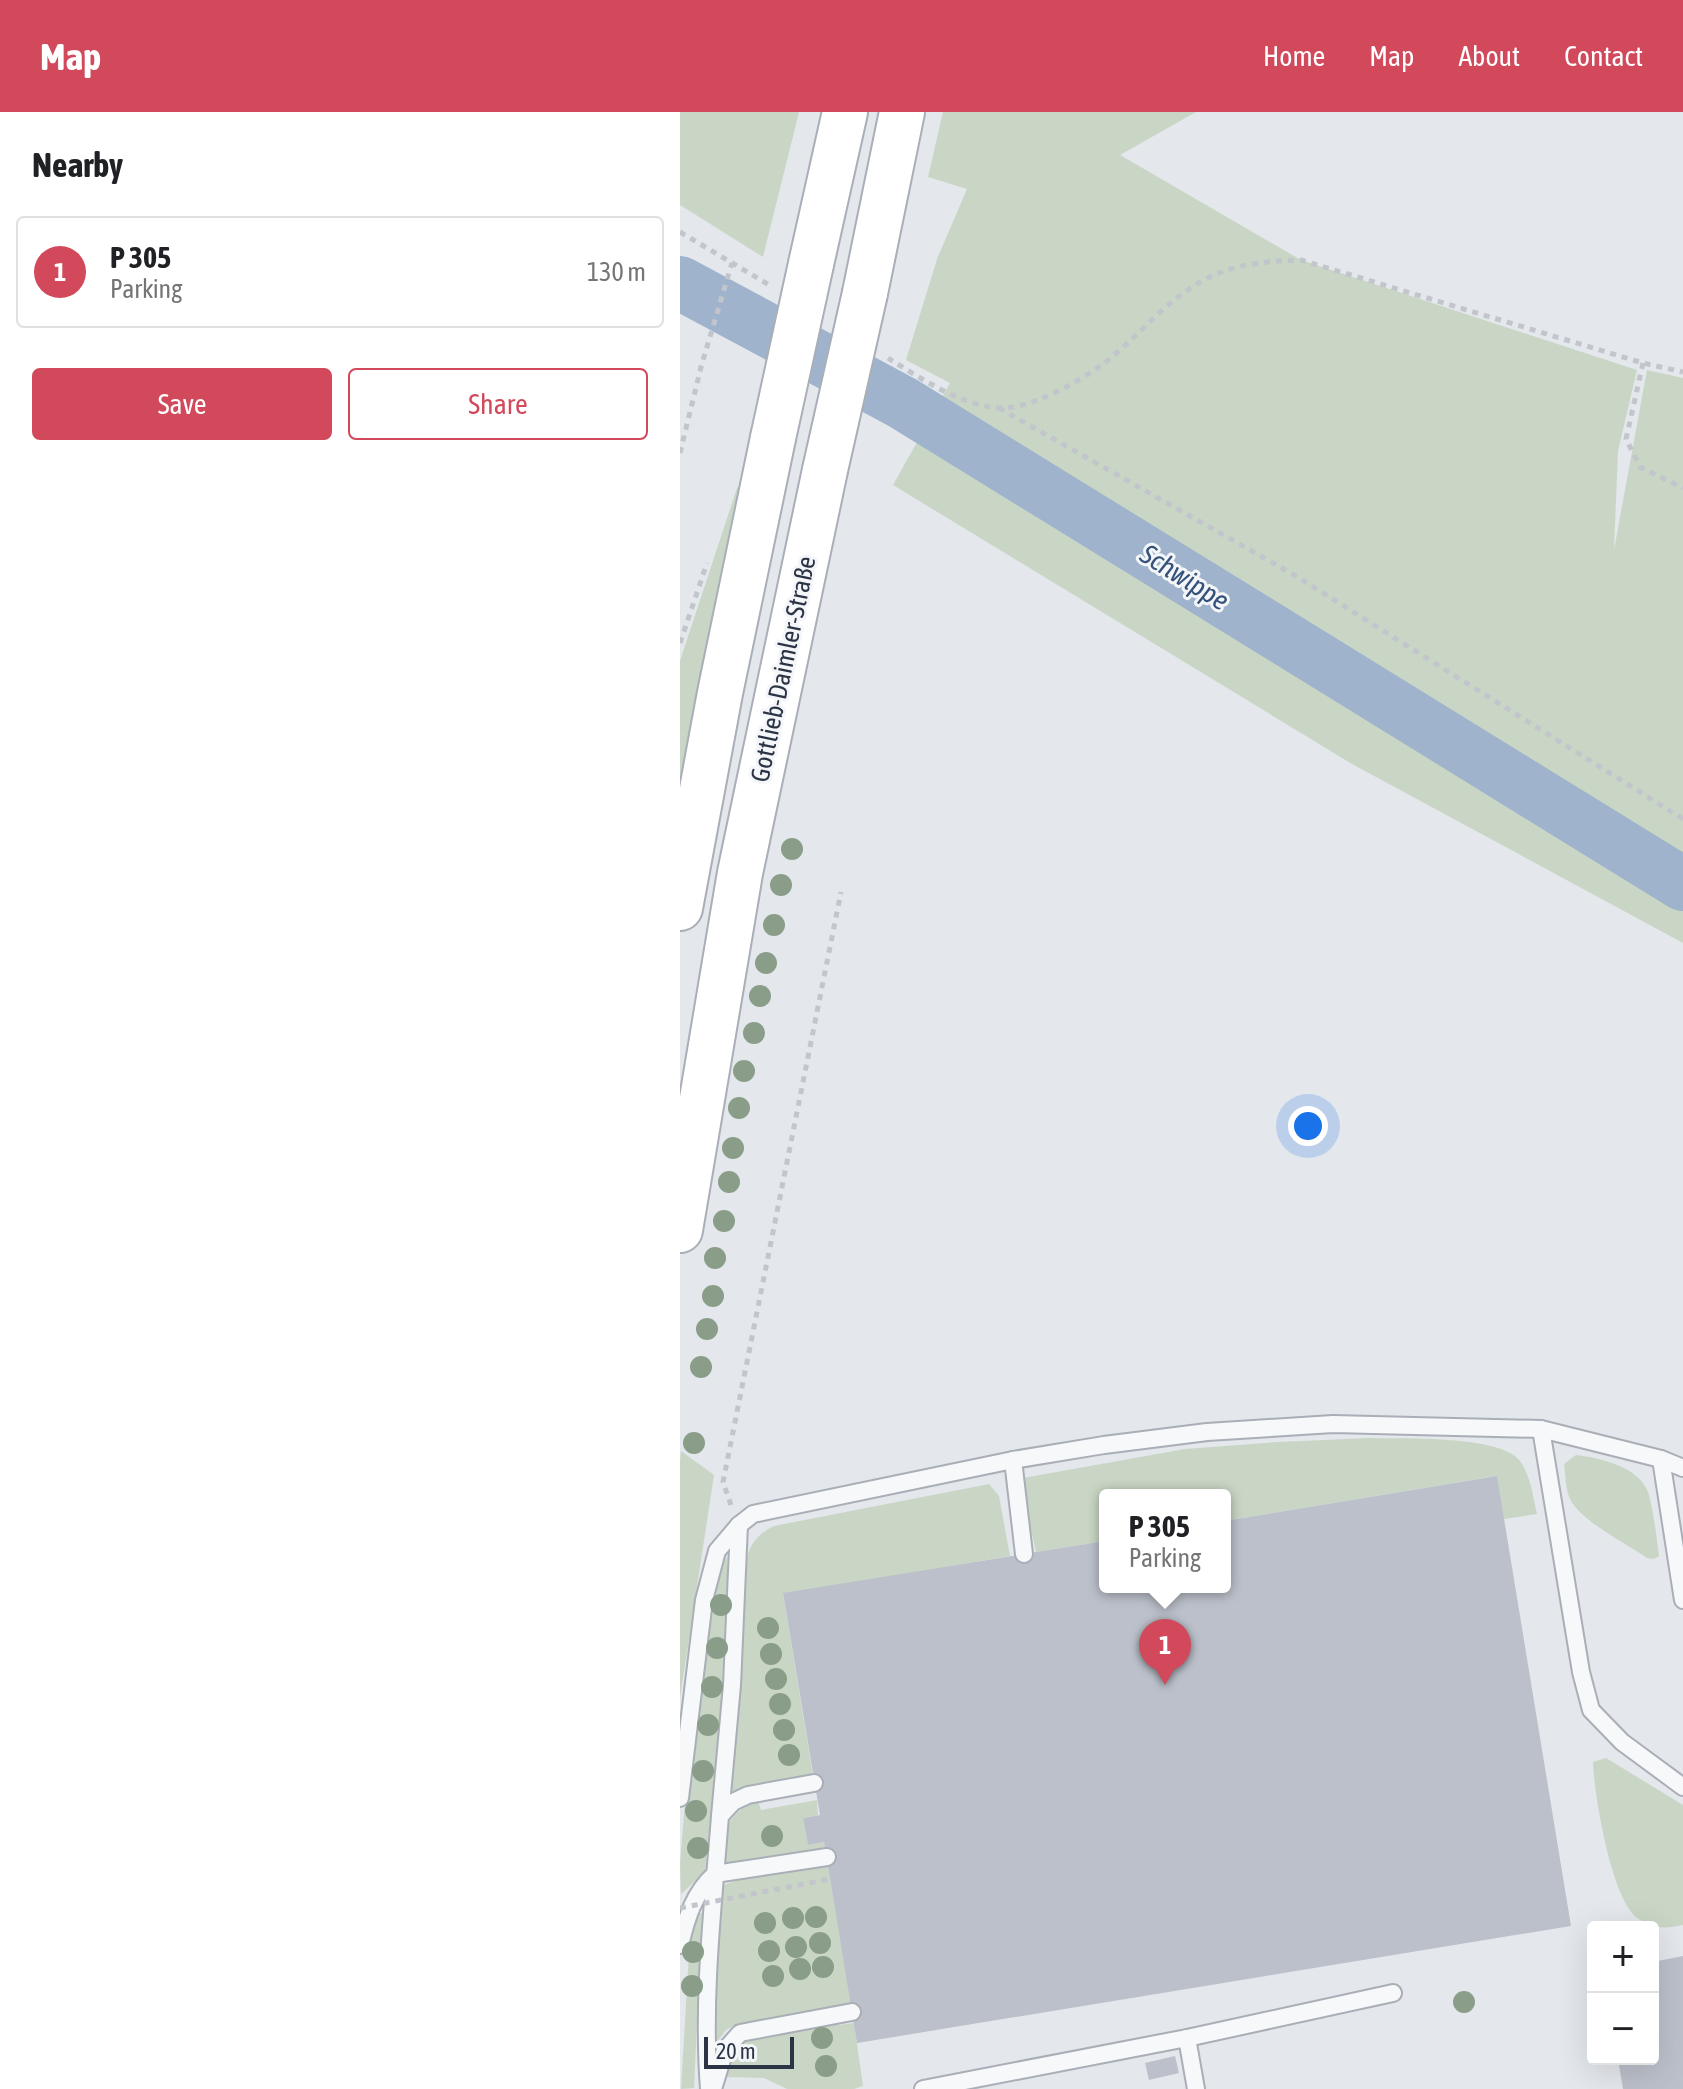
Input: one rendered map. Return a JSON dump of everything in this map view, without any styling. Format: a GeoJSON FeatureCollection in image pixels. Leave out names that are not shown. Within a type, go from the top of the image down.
{"type":"FeatureCollection","features":[{"type":"Feature","properties":{"kind":"main road"},"geometry":{"type":"LineString","coordinates":[[680,908],[720,693],[773,438],[794,277],[845,112]]}},
{"type":"Feature","properties":{"kind":"main road","name":"Gottlieb-Daimler-Straße"},"geometry":{"type":"LineString","coordinates":[[680,1230],[740,873],[902,113]]}},
{"type":"Feature","properties":{"kind":"lane"},"geometry":{"type":"LineString","coordinates":[[680,1798],[704,1600],[717,1551],[753,1514],[1013,1460],[1207,1432],[1333,1424],[1541,1429],[1661,1459],[1683,1468]]}},
{"type":"Feature","properties":{"kind":"lane"},"geometry":{"type":"LineString","coordinates":[[1541,1429],[1581,1672],[1591,1710],[1622,1742],[1683,1787]]}},
{"type":"Feature","properties":{"kind":"lane"},"geometry":{"type":"LineString","coordinates":[[1661,1459],[1683,1600]]}},
{"type":"Feature","properties":{"kind":"lane"},"geometry":{"type":"LineString","coordinates":[[1013,1460],[1024,1554]]}},
{"type":"Feature","properties":{"kind":"lane"},"geometry":{"type":"LineString","coordinates":[[711,2089],[705,2044],[715,1874],[732,1685],[739,1525]]}},
{"type":"Feature","properties":{"kind":"lane"},"geometry":{"type":"LineString","coordinates":[[720,1816],[733,1802],[748,1795],[814,1783]]}},
{"type":"Feature","properties":{"kind":"lane"},"geometry":{"type":"LineString","coordinates":[[680,1945],[688,1910],[702,1886],[715,1874],[827,1857]]}},
{"type":"Feature","properties":{"kind":"lane"},"geometry":{"type":"LineString","coordinates":[[923,2089],[1187,2038],[1393,1993]]}},
{"type":"Feature","properties":{"kind":"lane"},"geometry":{"type":"LineString","coordinates":[[711,2089],[725,2050],[740,2033],[852,2012]]}},
{"type":"Feature","properties":{"kind":"lane"},"geometry":{"type":"LineString","coordinates":[[1187,2038],[1196,2089]]}},
{"type":"Feature","properties":{"kind":"path"},"geometry":{"type":"LineString","coordinates":[[680,232],[732,263],[794,277]]}},
{"type":"Feature","properties":{"kind":"path"},"geometry":{"type":"LineString","coordinates":[[999,408],[1025,405],[1052,395],[1103,364],[1153,316],[1212,276],[1240,266],[1269,261],[1301,260],[1643,363],[1683,372]]}},
{"type":"Feature","properties":{"kind":"path"},"geometry":{"type":"LineString","coordinates":[[680,453],[704,356],[732,263]]}},
{"type":"Feature","properties":{"kind":"path"},"geometry":{"type":"LineString","coordinates":[[881,354],[965,400],[999,408],[1296,576],[1683,819]]}},
{"type":"Feature","properties":{"kind":"path"},"geometry":{"type":"LineString","coordinates":[[1643,363],[1626,439],[1640,467],[1683,488]]}},
{"type":"Feature","properties":{"kind":"path"},"geometry":{"type":"LineString","coordinates":[[739,1525],[723,1482],[841,892]]}},
{"type":"Feature","properties":{"kind":"path"},"geometry":{"type":"LineString","coordinates":[[680,1908],[830,1879]]}},
{"type":"Feature","properties":{"kind":"green space"},"geometry":{"type":"Polygon","coordinates":[[[680,112],[799,112],[763,257],[680,205],[680,112]]]}},
{"type":"Feature","properties":{"kind":"green space"},"geometry":{"type":"Polygon","coordinates":[[[943,112],[1196,112],[1120,155],[1301,260],[1637,370],[1618,451],[1614,550],[1647,370],[1683,378],[1683,943],[1352,764],[893,485],[950,383],[906,360],[937,259],[967,189],[928,177],[943,112]]]}},
{"type":"Feature","properties":{"kind":"green space"},"geometry":{"type":"Polygon","coordinates":[[[744,482],[729,538],[680,790],[680,661],[737,488],[744,482]]]}},
{"type":"Feature","properties":{"kind":"green space"},"geometry":{"type":"Polygon","coordinates":[[[1427,1439],[1493,1447],[1520,1461],[1527,1473],[1537,1514],[1504,1519],[1496,1476],[1231,1520],[1231,1489],[1099,1489],[1099,1542],[1036,1552],[1021,1484],[1023,1478],[1185,1449],[1278,1442],[1427,1439]]]}},
{"type":"Feature","properties":{"kind":"green space"},"geometry":{"type":"Polygon","coordinates":[[[681,1451],[714,1475],[680,1698],[680,1461],[681,1451]]]}},
{"type":"Feature","properties":{"kind":"green space"},"geometry":{"type":"Polygon","coordinates":[[[1576,1455],[1617,1465],[1643,1483],[1652,1506],[1659,1556],[1647,1558],[1595,1525],[1577,1509],[1568,1492],[1564,1464],[1576,1455]]]}},
{"type":"Feature","properties":{"kind":"green space"},"geometry":{"type":"Polygon","coordinates":[[[989,1484],[999,1496],[1010,1556],[783,1594],[813,1776],[728,1794],[744,1573],[749,1551],[756,1539],[774,1526],[989,1484]]]}},
{"type":"Feature","properties":{"kind":"green space"},"geometry":{"type":"Polygon","coordinates":[[[727,1557],[721,1706],[705,1872],[681,1894],[685,1802],[708,1617],[727,1557]]]}},
{"type":"Feature","properties":{"kind":"green space"},"geometry":{"type":"Polygon","coordinates":[[[1606,1758],[1683,1805],[1683,1925],[1659,1927],[1659,1921],[1642,1921],[1627,1906],[1612,1868],[1600,1820],[1593,1762],[1606,1758]]]}},
{"type":"Feature","properties":{"kind":"green space"},"geometry":{"type":"Polygon","coordinates":[[[817,1800],[818,1815],[803,1818],[808,1845],[824,1842],[825,1849],[722,1865],[728,1826],[746,1806],[758,1801],[761,1810],[817,1800]]]}},
{"type":"Feature","properties":{"kind":"green space"},"geometry":{"type":"Polygon","coordinates":[[[828,1866],[851,2004],[737,2024],[726,2030],[714,2046],[711,2024],[720,1886],[745,1878],[828,1866]]]}},
{"type":"Feature","properties":{"kind":"green space"},"geometry":{"type":"Polygon","coordinates":[[[702,1913],[694,2088],[681,2089],[690,1937],[693,1915],[702,1913]]]}},
{"type":"Feature","properties":{"kind":"green space"},"geometry":{"type":"Polygon","coordinates":[[[835,2023],[854,2023],[863,2086],[854,2089],[787,2089],[764,2078],[725,2077],[733,2049],[748,2039],[835,2023]]]}},
{"type":"Feature","properties":{"kind":"building"},"geometry":{"type":"Polygon","coordinates":[[[1497,1476],[1571,1926],[857,2043],[824,1842],[808,1845],[803,1818],[820,1815],[783,1593],[1099,1542],[1099,1593],[1231,1593],[1231,1520],[1497,1476]]]}},
{"type":"Feature","properties":{"kind":"building"},"geometry":{"type":"Polygon","coordinates":[[[1683,1956],[1683,2089],[1623,2089],[1619,2065],[1659,2065],[1659,1961],[1683,1956]]]}},
{"type":"Feature","properties":{"kind":"building"},"geometry":{"type":"Polygon","coordinates":[[[1175,2056],[1179,2073],[1149,2080],[1145,2063],[1175,2056]]]}},
{"type":"Feature","properties":{"kind":"waterway","name":"Schwippe"},"geometry":{"type":"LineString","coordinates":[[680,283],[903,403],[1683,884]]}},
{"type":"Feature","properties":{"kind":"place","name":"P 305"},"geometry":{"type":"Point","coordinates":[1165,1685]}}]}
